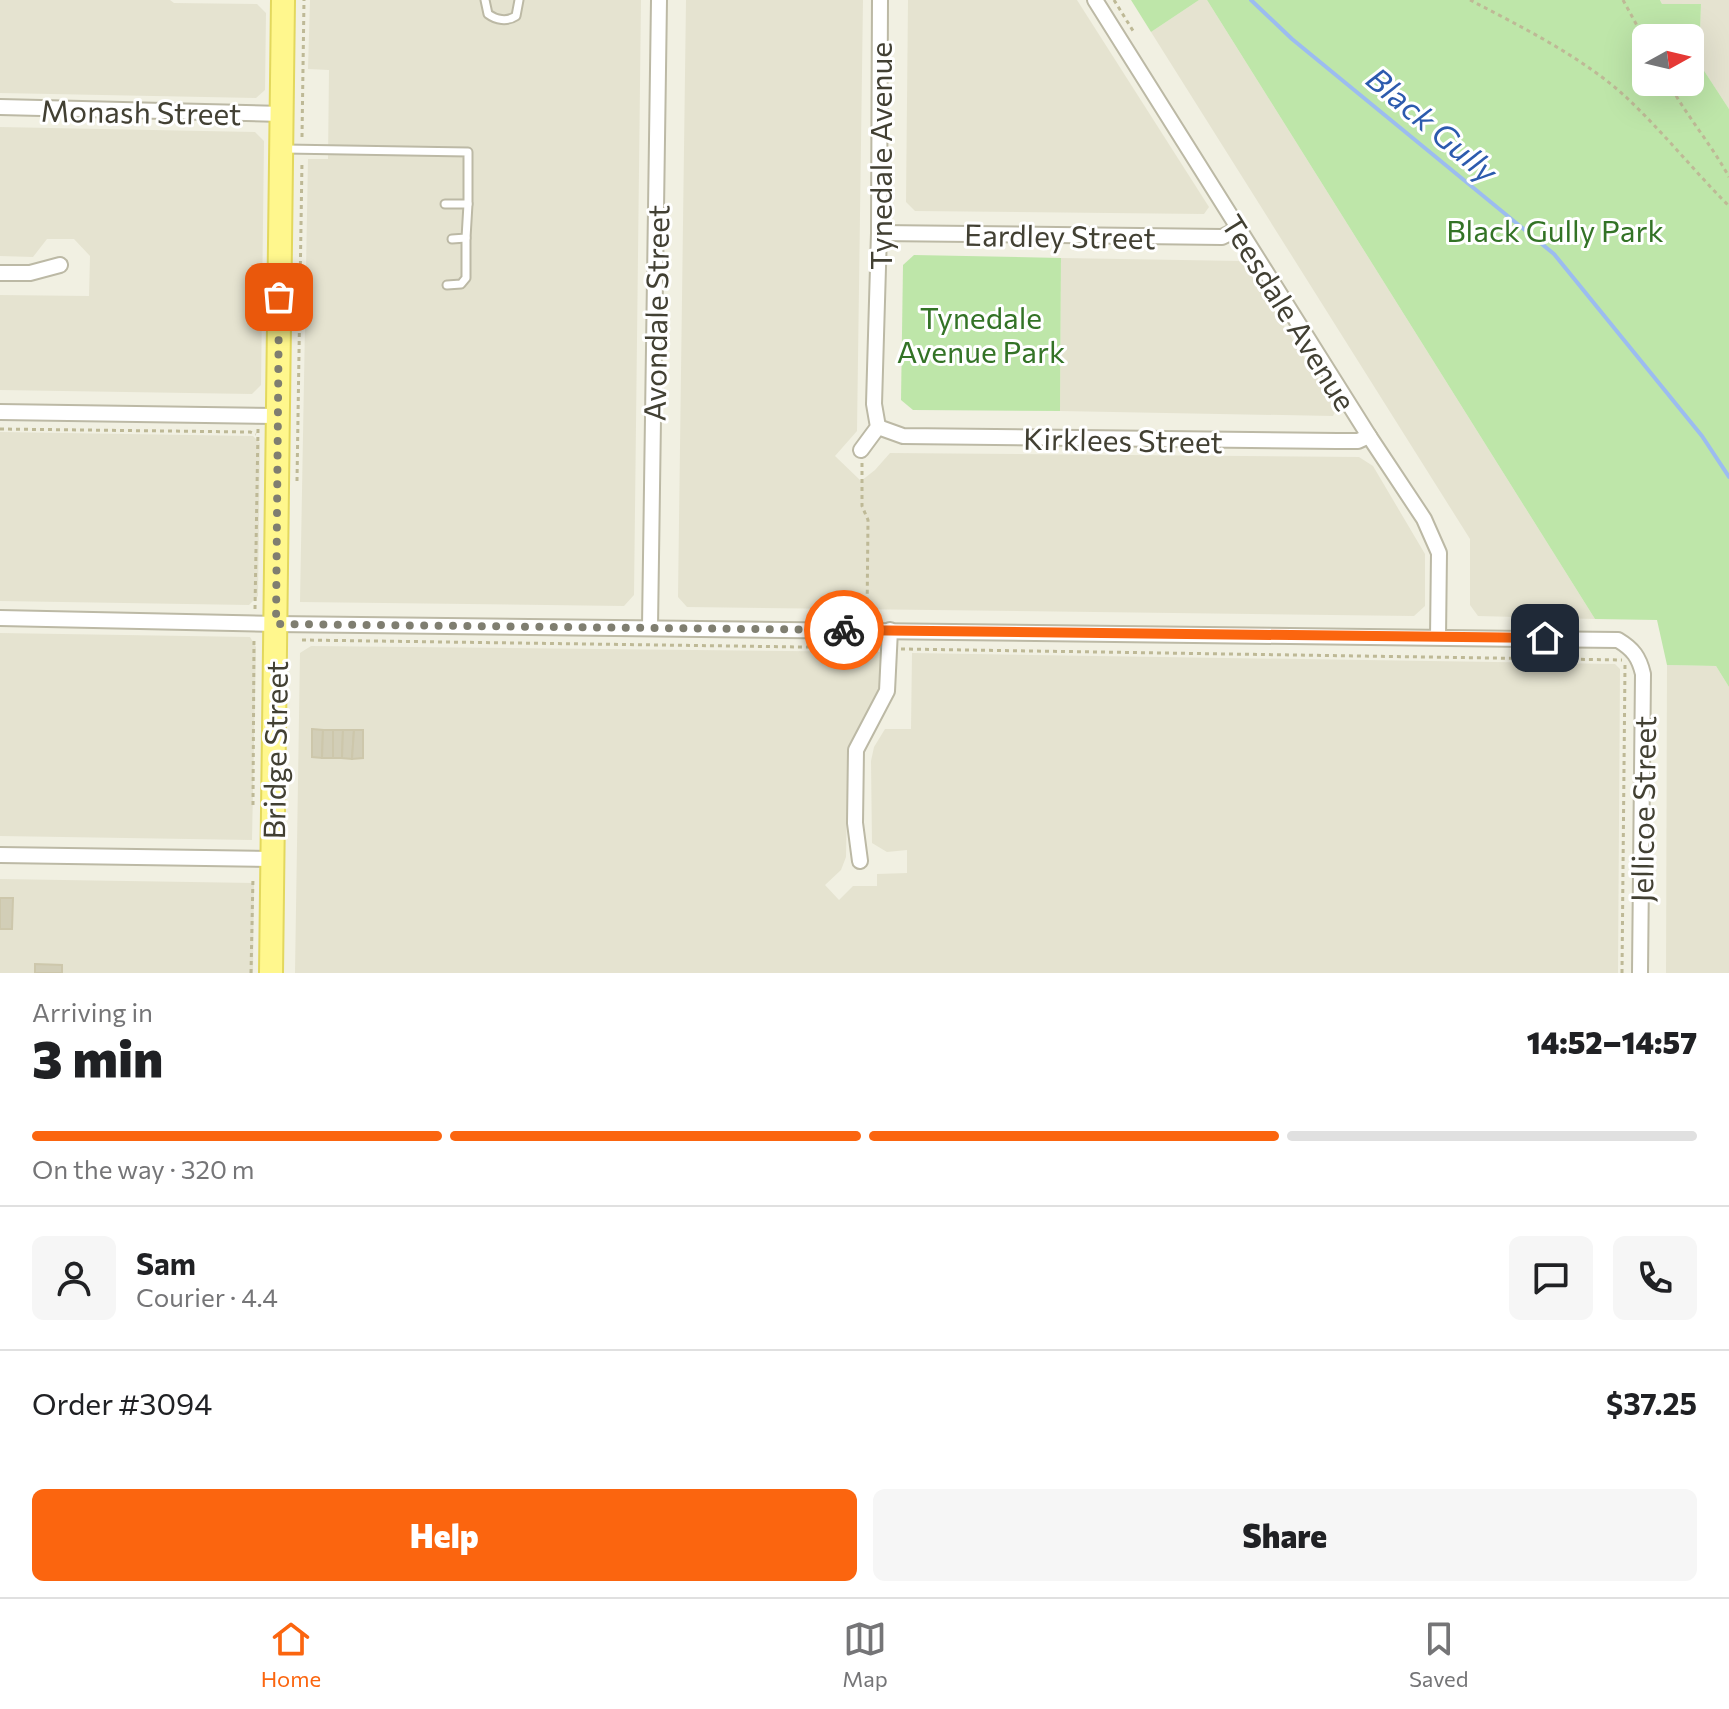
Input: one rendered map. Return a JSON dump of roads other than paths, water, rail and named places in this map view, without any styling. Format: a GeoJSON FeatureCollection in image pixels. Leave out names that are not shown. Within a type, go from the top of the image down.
{"type":"FeatureCollection","features":[{"type":"Feature","properties":{"kind":"main road","name":"Bridge Street"},"geometry":{"type":"LineString","coordinates":[[271,973],[273,859],[285,624],[277,416],[292,150],[282,114],[283,0]]}},
{"type":"Feature","properties":{"kind":"street","name":"Avondale Street"},"geometry":{"type":"LineString","coordinates":[[650,627],[659,0]]}},
{"type":"Feature","properties":{"kind":"street","name":"Tynedale Avenue"},"geometry":{"type":"LineString","coordinates":[[878,427],[874,404],[879,233],[880,0]]}},
{"type":"Feature","properties":{"kind":"street","name":"Teesdale Avenue"},"geometry":{"type":"LineString","coordinates":[[1095,0],[1424,519],[1439,553],[1438,637]]}},
{"type":"Feature","properties":{"kind":"street","name":"Monash Street"},"geometry":{"type":"LineString","coordinates":[[0,107],[282,114]]}},
{"type":"Feature","properties":{"kind":"street","name":"Eardley Street"},"geometry":{"type":"LineString","coordinates":[[879,233],[1222,237],[1238,229]]}},
{"type":"Feature","properties":{"kind":"street"},"geometry":{"type":"LineString","coordinates":[[0,273],[30,273],[60,265]]}},
{"type":"Feature","properties":{"kind":"street"},"geometry":{"type":"LineString","coordinates":[[0,412],[277,416]]}},
{"type":"Feature","properties":{"kind":"street"},"geometry":{"type":"LineString","coordinates":[[861,450],[878,427]]}},
{"type":"Feature","properties":{"kind":"street","name":"Kirklees Street"},"geometry":{"type":"LineString","coordinates":[[878,427],[903,436],[1358,441],[1369,436]]}},
{"type":"Feature","properties":{"kind":"street"},"geometry":{"type":"LineString","coordinates":[[0,618],[1438,637]]}},
{"type":"Feature","properties":{"kind":"street"},"geometry":{"type":"LineString","coordinates":[[860,861],[855,823],[856,750],[887,691],[890,630]]}},
{"type":"Feature","properties":{"kind":"street","name":"Jellicoe Street"},"geometry":{"type":"LineString","coordinates":[[1438,637],[1618,640],[1631,648],[1640,660],[1643,674],[1640,973]]}},
{"type":"Feature","properties":{"kind":"street"},"geometry":{"type":"LineString","coordinates":[[0,855],[273,859]]}},
{"type":"Feature","properties":{"kind":"lane"},"geometry":{"type":"LineString","coordinates":[[485,0],[488,14],[495,19],[516,16],[519,0]]}},
{"type":"Feature","properties":{"kind":"lane"},"geometry":{"type":"LineString","coordinates":[[292,150],[468,152],[466,278],[461,284],[447,285]]}},
{"type":"Feature","properties":{"kind":"lane"},"geometry":{"type":"LineString","coordinates":[[445,204],[468,204]]}},
{"type":"Feature","properties":{"kind":"lane"},"geometry":{"type":"LineString","coordinates":[[452,239],[466,238]]}},
{"type":"Feature","properties":{"kind":"waterway","name":"Black Gully"},"geometry":{"type":"LineString","coordinates":[[1251,0],[1292,39],[1554,254],[1702,436],[1729,477]]}},
{"type":"Feature","properties":{"kind":"park label","name":"Black Gully Park"},"geometry":{"type":"Point","coordinates":[1555,229]}},
{"type":"Feature","properties":{"kind":"park label","name":"Tynedale Avenue Park"},"geometry":{"type":"Point","coordinates":[981,333]}}]}
